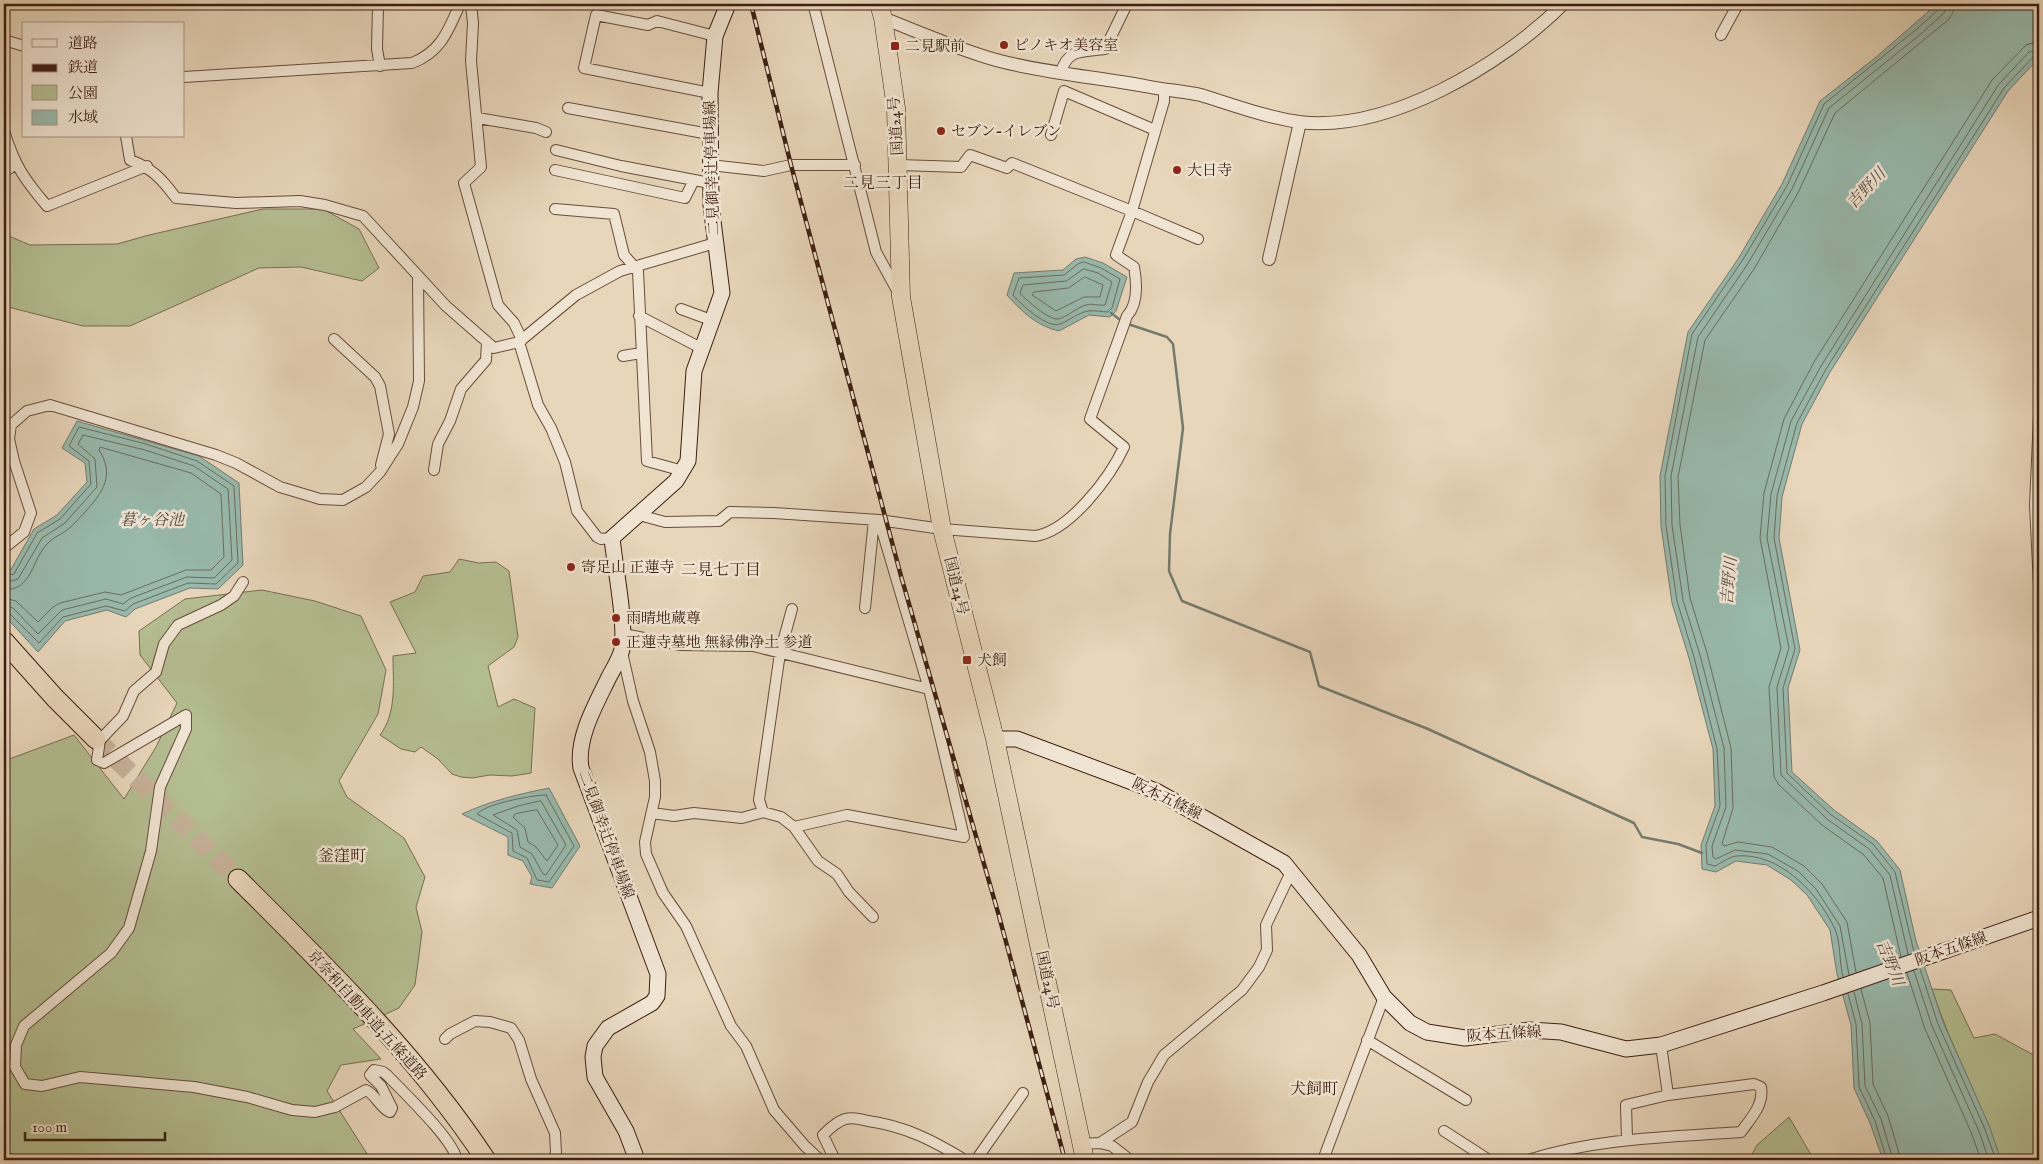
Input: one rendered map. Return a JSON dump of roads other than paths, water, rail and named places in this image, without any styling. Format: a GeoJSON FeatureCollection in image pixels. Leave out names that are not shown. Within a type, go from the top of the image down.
{"type":"FeatureCollection","features":[{"type":"Feature","properties":{"kind":"highway","name":"国道24号"},"geometry":{"type":"LineString","coordinates":[[881,11],[896,108],[901,297],[942,529],[995,739],[1084,1152]]}},
{"type":"Feature","properties":{"kind":"highway"},"geometry":{"type":"LineString","coordinates":[[4,641],[55,698],[96,739]]}},
{"type":"Feature","properties":{"kind":"highway","name":"京奈和自動車道;五條道路"},"geometry":{"type":"LineString","coordinates":[[238,879],[398,1045],[467,1131],[486,1160]]}},
{"type":"Feature","properties":{"kind":"main road","name":"二見御幸辻停車場線"},"geometry":{"type":"LineString","coordinates":[[637,1160],[626,1131],[595,1077],[592,1057],[595,1046],[608,1028],[652,1003],[657,996],[658,974],[581,768],[579,754],[582,739],[622,652],[623,634],[612,538],[640,515],[683,471],[690,452],[694,371],[722,292],[715,243],[710,182],[709,134],[710,93],[715,36],[728,4]]}},
{"type":"Feature","properties":{"kind":"main road","name":"阪本五條線"},"geometry":{"type":"LineString","coordinates":[[995,739],[1017,739],[1156,791],[1284,863],[1359,955],[1384,997],[1410,1023],[1427,1032],[1464,1038],[1530,1030],[1561,1032],[1626,1048],[1660,1046],[1823,993],[2039,918]]}},
{"type":"Feature","properties":{"kind":"street"},"geometry":{"type":"LineString","coordinates":[[378,4],[377,49],[380,66]]}},
{"type":"Feature","properties":{"kind":"street"},"geometry":{"type":"LineString","coordinates":[[185,77],[412,63],[429,57],[440,44],[460,4]]}},
{"type":"Feature","properties":{"kind":"street"},"geometry":{"type":"LineString","coordinates":[[471,4],[473,23],[471,61],[478,118],[481,167],[464,183],[498,305],[514,323],[521,341],[538,406],[551,428],[565,462],[577,511],[597,537],[601,539],[612,538]]}},
{"type":"Feature","properties":{"kind":"street"},"geometry":{"type":"LineString","coordinates":[[811,4],[816,16],[876,252],[901,297]]}},
{"type":"Feature","properties":{"kind":"street"},"geometry":{"type":"LineString","coordinates":[[1061,72],[1064,60],[1071,54],[1105,49],[1126,4]]}},
{"type":"Feature","properties":{"kind":"street"},"geometry":{"type":"LineString","coordinates":[[881,11],[946,44],[998,60],[1164,91],[1198,95],[1265,116],[1300,122],[1324,122],[1382,112],[1429,96],[1467,77],[1517,44],[1563,4]]}},
{"type":"Feature","properties":{"kind":"street"},"geometry":{"type":"LineString","coordinates":[[1722,35],[1738,4]]}},
{"type":"Feature","properties":{"kind":"street"},"geometry":{"type":"LineString","coordinates":[[710,93],[584,68],[596,15],[648,25],[657,21],[715,36]]}},
{"type":"Feature","properties":{"kind":"street"},"geometry":{"type":"LineString","coordinates":[[4,40],[22,45]]}},
{"type":"Feature","properties":{"kind":"street"},"geometry":{"type":"LineString","coordinates":[[1051,134],[1064,91],[1155,130]]}},
{"type":"Feature","properties":{"kind":"street"},"geometry":{"type":"LineString","coordinates":[[640,515],[665,522],[719,521],[730,512],[877,520],[942,529],[1017,536],[1044,535],[1074,514],[1096,492],[1124,447],[1090,419],[1127,316],[1134,309],[1136,280],[1134,267],[1116,256],[1132,210],[1164,101],[1164,91]]}},
{"type":"Feature","properties":{"kind":"street"},"geometry":{"type":"LineString","coordinates":[[568,108],[709,134]]}},
{"type":"Feature","properties":{"kind":"street"},"geometry":{"type":"LineString","coordinates":[[478,118],[536,128],[546,132]]}},
{"type":"Feature","properties":{"kind":"street"},"geometry":{"type":"LineString","coordinates":[[1269,259],[1300,122]]}},
{"type":"Feature","properties":{"kind":"street"},"geometry":{"type":"LineString","coordinates":[[4,131],[16,164],[23,177],[47,206],[147,166]]}},
{"type":"Feature","properties":{"kind":"street"},"geometry":{"type":"LineString","coordinates":[[126,138],[130,160],[147,166],[162,178],[176,198],[236,203],[300,202],[324,205],[364,216],[446,306],[494,348],[521,341],[576,295],[633,266],[715,243]]}},
{"type":"Feature","properties":{"kind":"street"},"geometry":{"type":"LineString","coordinates":[[556,150],[621,166],[710,182]]}},
{"type":"Feature","properties":{"kind":"street"},"geometry":{"type":"LineString","coordinates":[[899,165],[961,166],[970,155],[1007,168],[1012,164],[1132,210],[1198,240]]}},
{"type":"Feature","properties":{"kind":"street"},"geometry":{"type":"LineString","coordinates":[[4,172],[16,164]]}},
{"type":"Feature","properties":{"kind":"street"},"geometry":{"type":"LineString","coordinates":[[710,165],[764,171],[791,165],[855,165]]}},
{"type":"Feature","properties":{"kind":"street"},"geometry":{"type":"LineString","coordinates":[[555,170],[685,198],[694,180]]}},
{"type":"Feature","properties":{"kind":"street"},"geometry":{"type":"LineString","coordinates":[[555,209],[614,214],[624,255],[638,270],[647,461],[683,471]]}},
{"type":"Feature","properties":{"kind":"street"},"geometry":{"type":"LineString","coordinates":[[4,548],[24,532],[31,513],[12,454],[9,438],[11,426],[27,411],[50,404],[216,455],[236,463],[280,487],[320,499],[343,500],[366,486],[379,473],[398,444],[413,407],[419,381],[418,277]]}},
{"type":"Feature","properties":{"kind":"street"},"geometry":{"type":"LineString","coordinates":[[681,308],[711,320]]}},
{"type":"Feature","properties":{"kind":"street"},"geometry":{"type":"LineString","coordinates":[[639,316],[701,348]]}},
{"type":"Feature","properties":{"kind":"street"},"geometry":{"type":"LineString","coordinates":[[334,338],[375,377],[380,386],[389,434],[379,473]]}},
{"type":"Feature","properties":{"kind":"street"},"geometry":{"type":"LineString","coordinates":[[434,470],[438,444],[450,421],[461,390],[486,360],[487,342]]}},
{"type":"Feature","properties":{"kind":"street"},"geometry":{"type":"LineString","coordinates":[[623,356],[641,353]]}},
{"type":"Feature","properties":{"kind":"street"},"geometry":{"type":"LineString","coordinates":[[2039,416],[2034,505],[2039,586]]}},
{"type":"Feature","properties":{"kind":"street"},"geometry":{"type":"LineString","coordinates":[[865,608],[877,520]]}},
{"type":"Feature","properties":{"kind":"street"},"geometry":{"type":"LineString","coordinates":[[794,826],[847,815],[964,837],[930,689],[877,520]]}},
{"type":"Feature","properties":{"kind":"street"},"geometry":{"type":"LineString","coordinates":[[243,582],[234,596],[221,605],[178,625],[164,644],[156,672],[134,691],[123,716],[100,740],[97,760],[104,763],[186,715],[186,729],[160,787],[151,851],[129,928],[110,953],[24,1026],[16,1045],[15,1066],[25,1084],[42,1086],[80,1077],[194,1087],[247,1097],[292,1110],[314,1112],[335,1108],[366,1090],[373,1094],[388,1112],[392,1108],[380,1086],[370,1075],[374,1070],[378,1070],[388,1075],[433,1125],[456,1154],[457,1160]]}},
{"type":"Feature","properties":{"kind":"street"},"geometry":{"type":"LineString","coordinates":[[763,812],[759,800],[780,653],[792,609]]}},
{"type":"Feature","properties":{"kind":"street"},"geometry":{"type":"LineString","coordinates":[[623,634],[681,645],[753,646],[930,689]]}},
{"type":"Feature","properties":{"kind":"street"},"geometry":{"type":"LineString","coordinates":[[622,652],[634,701],[650,752],[655,781],[652,813],[645,842],[646,854],[662,893],[686,926],[731,1026],[746,1046],[774,1110],[805,1146],[820,1160]]}},
{"type":"Feature","properties":{"kind":"street"},"geometry":{"type":"LineString","coordinates":[[652,813],[674,816],[694,813],[742,818],[763,812],[781,817],[794,826],[818,861],[837,874],[849,892],[873,917]]}},
{"type":"Feature","properties":{"kind":"street"},"geometry":{"type":"LineString","coordinates":[[1084,1152],[1132,1122],[1148,1082],[1164,1055],[1242,990],[1259,967],[1267,950],[1266,925],[1291,872]]}},
{"type":"Feature","properties":{"kind":"street"},"geometry":{"type":"LineString","coordinates":[[1323,1160],[1384,997]]}},
{"type":"Feature","properties":{"kind":"street"},"geometry":{"type":"LineString","coordinates":[[445,1039],[450,1034],[475,1021],[490,1022],[511,1028],[519,1040],[531,1079],[555,1133],[556,1148],[553,1160]]}},
{"type":"Feature","properties":{"kind":"street"},"geometry":{"type":"LineString","coordinates":[[1367,1040],[1466,1100]]}},
{"type":"Feature","properties":{"kind":"street"},"geometry":{"type":"LineString","coordinates":[[1660,1046],[1668,1095]]}},
{"type":"Feature","properties":{"kind":"street"},"geometry":{"type":"LineString","coordinates":[[1528,1160],[1578,1147],[1627,1139],[1741,1132],[1756,1111],[1762,1097],[1761,1087],[1754,1084],[1668,1095],[1626,1105],[1627,1139]]}},
{"type":"Feature","properties":{"kind":"street"},"geometry":{"type":"LineString","coordinates":[[976,1160],[1023,1093]]}},
{"type":"Feature","properties":{"kind":"street"},"geometry":{"type":"LineString","coordinates":[[833,1160],[834,1158],[823,1135],[830,1128],[845,1119],[855,1118],[894,1125],[932,1140],[965,1160]]}},
{"type":"Feature","properties":{"kind":"street"},"geometry":{"type":"LineString","coordinates":[[1444,1131],[1489,1160]]}},
{"type":"Feature","properties":{"kind":"street"},"geometry":{"type":"LineString","coordinates":[[1100,1143],[1112,1146],[1130,1160]]}},
{"type":"Feature","properties":{"kind":"water","name":"吉野川"},"geometry":{"type":"Polygon","coordinates":[[[1937,4],[2039,4],[2039,58],[2008,91],[1830,372],[1802,424],[1782,497],[1779,538],[1800,650],[1788,688],[1792,772],[1834,810],[1877,841],[1900,870],[1916,941],[1943,1022],[1989,1125],[2001,1160],[1883,1160],[1870,1123],[1854,1088],[1851,1025],[1837,974],[1830,930],[1807,895],[1791,880],[1767,865],[1736,861],[1716,872],[1702,869],[1701,845],[1715,806],[1713,749],[1672,603],[1661,526],[1660,476],[1688,332],[1738,259],[1782,184],[1820,101],[1875,58],[1937,4]]]}},
{"type":"Feature","properties":{"kind":"water"},"geometry":{"type":"Polygon","coordinates":[[[1085,257],[1103,263],[1127,277],[1116,311],[1110,317],[1089,315],[1059,331],[1044,326],[1030,318],[1007,295],[1014,273],[1063,270],[1076,259],[1085,257]]]}},
{"type":"Feature","properties":{"kind":"water","name":"暮ヶ谷池"},"geometry":{"type":"Polygon","coordinates":[[[77,421],[199,456],[239,483],[243,565],[218,589],[190,588],[135,609],[126,617],[107,610],[65,621],[38,652],[4,615],[4,571],[10,571],[34,529],[57,515],[87,482],[85,463],[62,448],[77,421]]]}},
{"type":"Feature","properties":{"kind":"water"},"geometry":{"type":"Polygon","coordinates":[[[549,788],[580,846],[552,888],[530,884],[532,877],[523,861],[508,855],[508,837],[462,814],[505,798],[549,788]]]}},
{"type":"Feature","properties":{"kind":"waterway"},"geometry":{"type":"LineString","coordinates":[[1111,313],[1123,322]]}},
{"type":"Feature","properties":{"kind":"waterway"},"geometry":{"type":"LineString","coordinates":[[1128,324],[1167,337],[1173,344],[1183,428],[1170,534],[1169,571],[1182,601],[1310,652],[1319,686],[1428,729],[1634,823],[1642,837],[1678,844],[1702,853]]}},
{"type":"Feature","properties":{"kind":"tunnel"},"geometry":{"type":"LineString","coordinates":[[96,739],[238,879]]}},
{"type":"Feature","properties":{"kind":"railway"},"geometry":{"type":"LineString","coordinates":[[751,4],[791,165],[901,576],[999,916],[1065,1160]]}},
{"type":"Feature","properties":{"kind":"place","name":"ピノキオ美容室"},"geometry":{"type":"Point","coordinates":[1004,45]}},
{"type":"Feature","properties":{"kind":"place","name":"二見駅前"},"geometry":{"type":"Point","coordinates":[895,46]}},
{"type":"Feature","properties":{"kind":"place","name":"セブン-イレブン"},"geometry":{"type":"Point","coordinates":[941,131]}},
{"type":"Feature","properties":{"kind":"place","name":"大日寺"},"geometry":{"type":"Point","coordinates":[1177,170]}},
{"type":"Feature","properties":{"kind":"place","name":"寄足山 正蓮寺"},"geometry":{"type":"Point","coordinates":[571,567]}},
{"type":"Feature","properties":{"kind":"place","name":"雨晴地蔵尊"},"geometry":{"type":"Point","coordinates":[616,618]}},
{"type":"Feature","properties":{"kind":"place","name":"正蓮寺墓地 無縁佛浄土 参道"},"geometry":{"type":"Point","coordinates":[616,642]}},
{"type":"Feature","properties":{"kind":"place","name":"犬飼"},"geometry":{"type":"Point","coordinates":[967,660]}},
{"type":"Feature","properties":{"kind":"district","name":"二見三丁目"},"geometry":{"type":"Point","coordinates":[883,184]}},
{"type":"Feature","properties":{"kind":"district","name":"二見七丁目"},"geometry":{"type":"Point","coordinates":[721,571]}},
{"type":"Feature","properties":{"kind":"district","name":"釜窪町"},"geometry":{"type":"Point","coordinates":[342,857]}},
{"type":"Feature","properties":{"kind":"district","name":"犬飼町"},"geometry":{"type":"Point","coordinates":[1314,1090]}}]}
